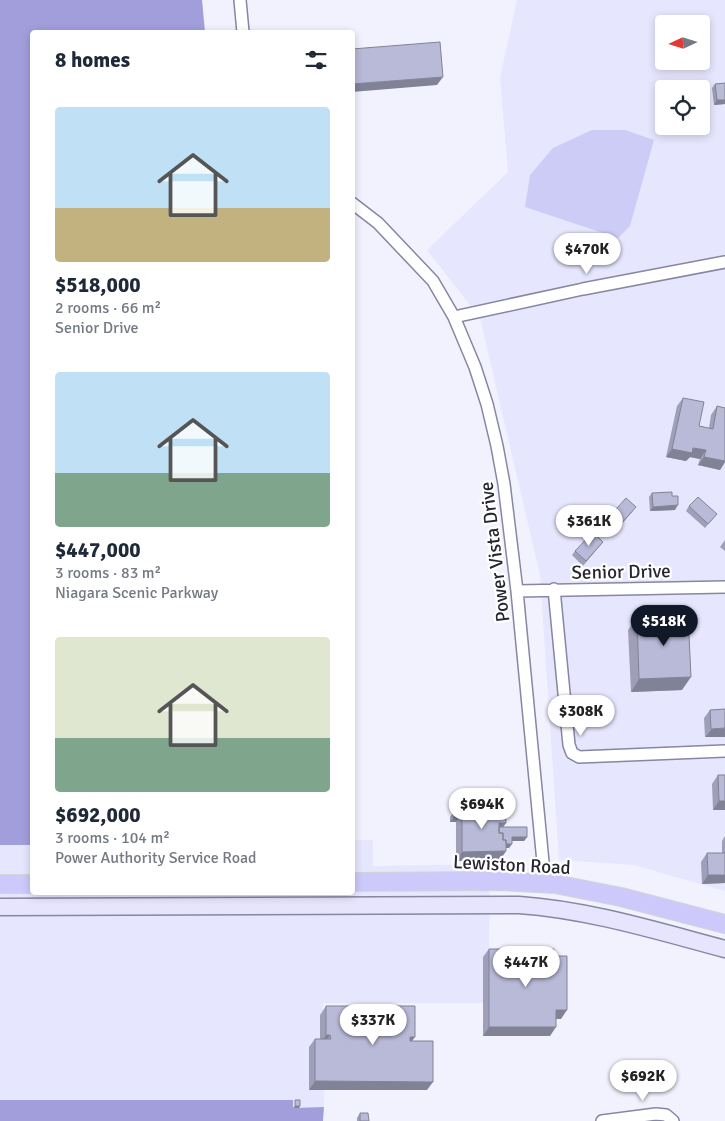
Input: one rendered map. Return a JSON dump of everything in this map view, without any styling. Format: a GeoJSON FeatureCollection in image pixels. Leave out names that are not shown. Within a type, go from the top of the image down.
{"type":"FeatureCollection","features":[{"type":"Feature","properties":{"kind":"main road","name":"Lewiston Road"},"geometry":{"type":"LineString","coordinates":[[355,882],[499,881],[545,883],[621,897],[725,924]]}},
{"type":"Feature","properties":{"kind":"main road"},"geometry":{"type":"LineString","coordinates":[[0,884],[30,884]]}},
{"type":"Feature","properties":{"kind":"main road"},"geometry":{"type":"LineString","coordinates":[[0,907],[519,905],[560,909],[600,916],[725,949]]}},
{"type":"Feature","properties":{"kind":"street"},"geometry":{"type":"LineString","coordinates":[[240,0],[242,30]]}},
{"type":"Feature","properties":{"kind":"street","name":"Power Vista Drive"},"geometry":{"type":"LineString","coordinates":[[355,206],[378,223],[433,281],[454,318],[475,367],[497,446],[504,484],[517,591],[545,883]]}},
{"type":"Feature","properties":{"kind":"street"},"geometry":{"type":"LineString","coordinates":[[454,318],[573,291],[725,262]]}},
{"type":"Feature","properties":{"kind":"street","name":"Senior Drive"},"geometry":{"type":"LineString","coordinates":[[517,591],[725,587]]}},
{"type":"Feature","properties":{"kind":"street"},"geometry":{"type":"LineString","coordinates":[[554,589],[569,745],[572,753],[579,756],[725,751]]}},
{"type":"Feature","properties":{"kind":"street"},"geometry":{"type":"LineString","coordinates":[[602,1121],[662,1114],[673,1121]]}},
{"type":"Feature","properties":{"kind":"shaded area"},"geometry":{"type":"Polygon","coordinates":[[[0,0],[202,0],[205,30],[30,30],[30,845],[0,845],[0,0]]]}},
{"type":"Feature","properties":{"kind":"shaded area"},"geometry":{"type":"Polygon","coordinates":[[[517,0],[725,0],[725,891],[634,865],[559,860],[540,575],[480,318],[427,250],[508,172],[500,78],[517,0]]]}},
{"type":"Feature","properties":{"kind":"shaded area"},"geometry":{"type":"Polygon","coordinates":[[[592,130],[625,130],[654,140],[630,226],[618,238],[525,207],[530,175],[553,148],[592,130]]]}},
{"type":"Feature","properties":{"kind":"shaded area"},"geometry":{"type":"Polygon","coordinates":[[[355,840],[373,840],[373,866],[490,864],[489,957],[483,957],[483,1003],[323,1003],[324,1107],[293,1108],[293,1100],[0,1100],[0,845],[30,845],[30,895],[355,895],[355,840]]]}},
{"type":"Feature","properties":{"kind":"shaded area"},"geometry":{"type":"Polygon","coordinates":[[[0,1100],[293,1100],[293,1108],[324,1107],[323,1121],[0,1121],[0,1100]]]}},
{"type":"Feature","properties":{"kind":"building"},"geometry":{"type":"Polygon","coordinates":[[[440,42],[443,77],[355,84],[355,49],[440,42]]]}},
{"type":"Feature","properties":{"kind":"building"},"geometry":{"type":"Polygon","coordinates":[[[725,83],[725,100],[717,100],[715,84],[725,83]]]}},
{"type":"Feature","properties":{"kind":"building"},"geometry":{"type":"Polygon","coordinates":[[[683,398],[704,402],[699,426],[713,429],[717,406],[725,408],[725,461],[704,457],[706,450],[693,448],[692,453],[672,449],[683,398]]]}},
{"type":"Feature","properties":{"kind":"building"},"geometry":{"type":"Polygon","coordinates":[[[672,492],[672,496],[678,496],[678,505],[653,507],[652,493],[672,492]]]}},
{"type":"Feature","properties":{"kind":"building"},"geometry":{"type":"Polygon","coordinates":[[[698,497],[717,514],[708,524],[689,506],[698,497]]]}},
{"type":"Feature","properties":{"kind":"building"},"geometry":{"type":"Polygon","coordinates":[[[626,498],[636,507],[620,525],[610,516],[626,498]]]}},
{"type":"Feature","properties":{"kind":"building"},"geometry":{"type":"Polygon","coordinates":[[[593,532],[603,542],[586,561],[575,551],[593,532]]]}},
{"type":"Feature","properties":{"kind":"building"},"geometry":{"type":"Polygon","coordinates":[[[688,615],[691,677],[639,679],[637,617],[688,615]]]}},
{"type":"Feature","properties":{"kind":"building"},"geometry":{"type":"Polygon","coordinates":[[[725,709],[725,728],[711,729],[710,710],[725,709]]]}},
{"type":"Feature","properties":{"kind":"building"},"geometry":{"type":"Polygon","coordinates":[[[718,775],[725,775],[725,801],[719,801],[718,775]]]}},
{"type":"Feature","properties":{"kind":"building"},"geometry":{"type":"Polygon","coordinates":[[[456,809],[505,809],[506,823],[499,823],[499,833],[503,833],[503,840],[506,840],[506,851],[462,852],[462,814],[456,814],[456,809]]]}},
{"type":"Feature","properties":{"kind":"building"},"geometry":{"type":"Polygon","coordinates":[[[499,827],[527,827],[527,837],[512,837],[512,844],[506,844],[506,840],[503,840],[503,833],[499,833],[499,827]]]}},
{"type":"Feature","properties":{"kind":"building"},"geometry":{"type":"Polygon","coordinates":[[[707,853],[725,853],[725,875],[708,875],[707,853]]]}},
{"type":"Feature","properties":{"kind":"building"},"geometry":{"type":"Polygon","coordinates":[[[489,949],[554,949],[554,956],[567,956],[567,1010],[556,1010],[556,1027],[489,1027],[489,949]]]}},
{"type":"Feature","properties":{"kind":"building"},"geometry":{"type":"Polygon","coordinates":[[[326,1006],[415,1006],[415,1037],[410,1037],[410,1041],[433,1041],[433,1082],[315,1081],[315,1039],[331,1039],[330,1035],[326,1035],[326,1006]]]}},
{"type":"Feature","properties":{"kind":"building"},"geometry":{"type":"Polygon","coordinates":[[[295,1100],[300,1100],[300,1106],[295,1106],[295,1100]]]}},
{"type":"Feature","properties":{"kind":"building"},"geometry":{"type":"Polygon","coordinates":[[[360,1113],[368,1113],[369,1121],[360,1121],[360,1113]]]}}]}
